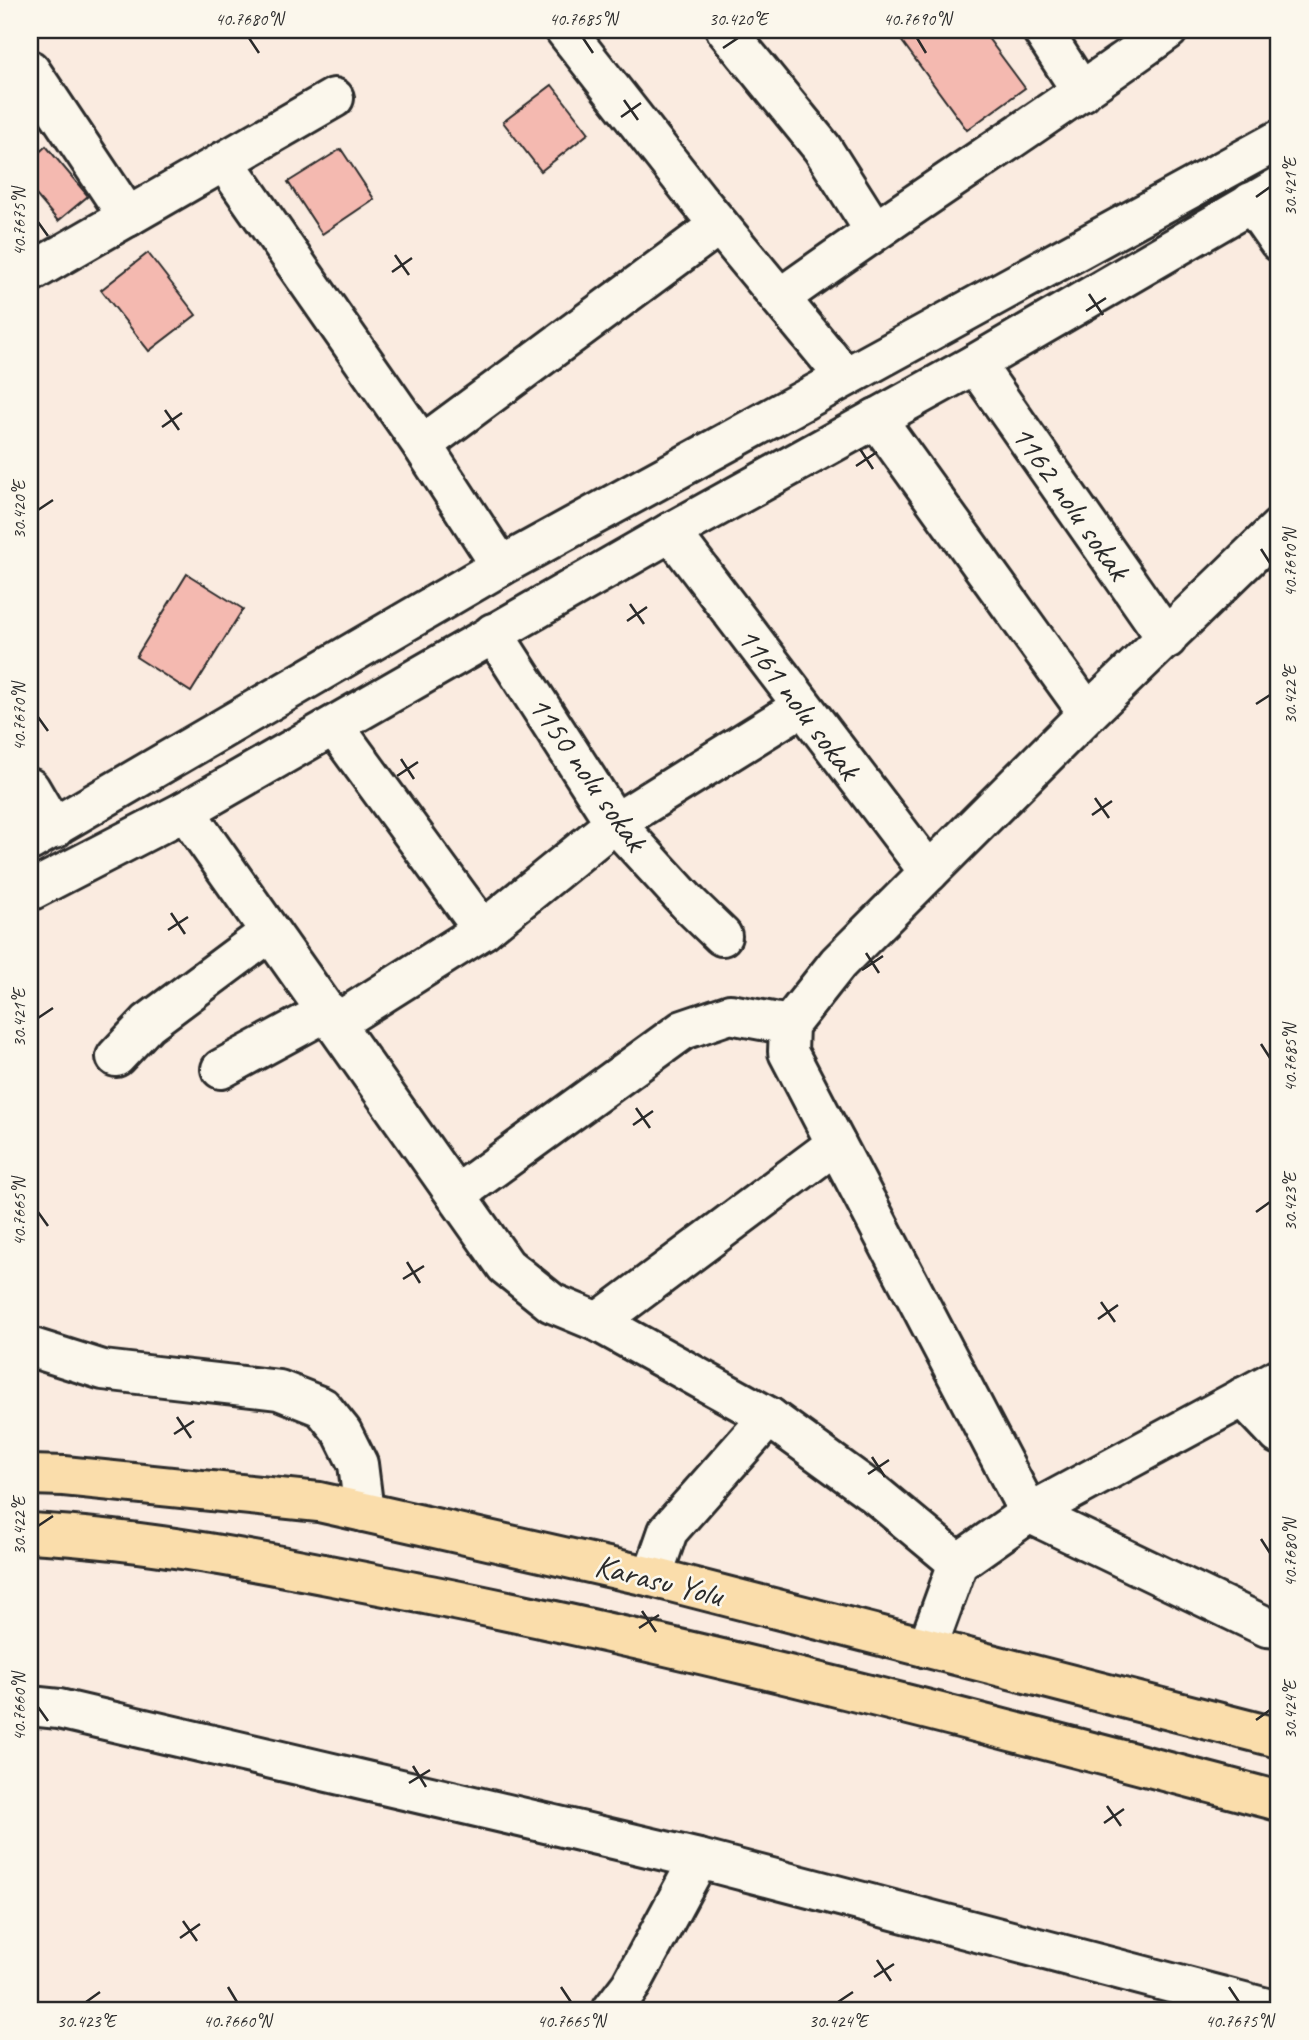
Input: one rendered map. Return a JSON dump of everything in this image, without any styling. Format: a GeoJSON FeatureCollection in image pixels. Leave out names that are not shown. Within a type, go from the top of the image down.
{"type":"FeatureCollection","features":[{"type":"Feature","properties":{"kind":"highway","name":"Karasu Yolu"},"geometry":{"type":"LineString","coordinates":[[30,1475],[64,1476],[318,1502],[652,1577],[1279,1738]]}},
{"type":"Feature","properties":{"kind":"highway"},"geometry":{"type":"LineString","coordinates":[[30,1533],[104,1537],[156,1545],[499,1609],[808,1679],[1279,1801]]}},
{"type":"Feature","properties":{"kind":"street"},"geometry":{"type":"LineString","coordinates":[[565,30],[719,225],[845,377]]}},
{"type":"Feature","properties":{"kind":"street"},"geometry":{"type":"LineString","coordinates":[[726,30],[822,148],[874,230]]}},
{"type":"Feature","properties":{"kind":"street"},"geometry":{"type":"LineString","coordinates":[[1042,30],[1082,92]]}},
{"type":"Feature","properties":{"kind":"street"},"geometry":{"type":"LineString","coordinates":[[780,298],[874,230],[1082,92],[1168,30]]}},
{"type":"Feature","properties":{"kind":"street"},"geometry":{"type":"LineString","coordinates":[[30,70],[128,217]]}},
{"type":"Feature","properties":{"kind":"street"},"geometry":{"type":"LineString","coordinates":[[30,273],[334,99]]}},
{"type":"Feature","properties":{"kind":"street"},"geometry":{"type":"LineString","coordinates":[[30,788],[42,835],[501,566],[1279,140]]}},
{"type":"Feature","properties":{"kind":"street"},"geometry":{"type":"LineString","coordinates":[[224,161],[422,445],[501,566]]}},
{"type":"Feature","properties":{"kind":"street"},"geometry":{"type":"LineString","coordinates":[[30,891],[185,811],[671,532],[975,364],[1265,195],[1279,242]]}},
{"type":"Feature","properties":{"kind":"street"},"geometry":{"type":"LineString","coordinates":[[422,445],[719,225]]}},
{"type":"Feature","properties":{"kind":"street","name":"1162 nolu sokak"},"geometry":{"type":"LineString","coordinates":[[975,364],[1167,639]]}},
{"type":"Feature","properties":{"kind":"street"},"geometry":{"type":"LineString","coordinates":[[876,418],[1088,713]]}},
{"type":"Feature","properties":{"kind":"street"},"geometry":{"type":"LineString","coordinates":[[1279,528],[1088,713],[838,963],[789,1025],[788,1052],[1029,1513],[1267,1627],[1279,1628]]}},
{"type":"Feature","properties":{"kind":"street","name":"1161 nolu sokak"},"geometry":{"type":"LineString","coordinates":[[671,532],[929,872]]}},
{"type":"Feature","properties":{"kind":"street","name":"1150 nolu sokak"},"geometry":{"type":"LineString","coordinates":[[493,634],[615,823],[690,905],[723,936]]}},
{"type":"Feature","properties":{"kind":"street"},"geometry":{"type":"LineString","coordinates":[[221,1069],[332,1017],[484,930],[615,823],[802,707]]}},
{"type":"Feature","properties":{"kind":"street"},"geometry":{"type":"LineString","coordinates":[[334,726],[484,930]]}},
{"type":"Feature","properties":{"kind":"street"},"geometry":{"type":"LineString","coordinates":[[185,811],[506,1266],[552,1303],[598,1322],[769,1417],[875,1494],[958,1563]]}},
{"type":"Feature","properties":{"kind":"street"},"geometry":{"type":"LineString","coordinates":[[116,1057],[149,1023],[270,932]]}},
{"type":"Feature","properties":{"kind":"street"},"geometry":{"type":"LineString","coordinates":[[456,1195],[683,1030],[730,1014],[789,1025]]}},
{"type":"Feature","properties":{"kind":"street"},"geometry":{"type":"LineString","coordinates":[[598,1322],[836,1144]]}},
{"type":"Feature","properties":{"kind":"street"},"geometry":{"type":"LineString","coordinates":[[30,1347],[103,1370],[279,1390],[322,1407],[342,1432],[358,1464],[364,1512]]}},
{"type":"Feature","properties":{"kind":"street"},"geometry":{"type":"LineString","coordinates":[[928,1648],[958,1563],[1029,1513],[1279,1378]]}},
{"type":"Feature","properties":{"kind":"street"},"geometry":{"type":"LineString","coordinates":[[1244,1397],[1279,1435]]}},
{"type":"Feature","properties":{"kind":"street"},"geometry":{"type":"LineString","coordinates":[[652,1577],[668,1531],[769,1417]]}},
{"type":"Feature","properties":{"kind":"street"},"geometry":{"type":"LineString","coordinates":[[30,1706],[59,1709],[699,1859],[1274,2010]]}},
{"type":"Feature","properties":{"kind":"street"},"geometry":{"type":"LineString","coordinates":[[612,2010],[631,1985],[699,1859]]}},
{"type":"Feature","properties":{"kind":"building"},"geometry":{"type":"Polygon","coordinates":[[[916,30],[982,30],[1025,88],[967,130],[901,40],[916,30]]]}},
{"type":"Feature","properties":{"kind":"building"},"geometry":{"type":"Polygon","coordinates":[[[552,85],[589,133],[541,171],[503,122],[552,85]]]}},
{"type":"Feature","properties":{"kind":"building"},"geometry":{"type":"Polygon","coordinates":[[[46,146],[88,196],[58,221],[30,188],[30,161],[46,146]]]}},
{"type":"Feature","properties":{"kind":"building"},"geometry":{"type":"Polygon","coordinates":[[[341,149],[374,199],[322,234],[288,182],[341,149]]]}},
{"type":"Feature","properties":{"kind":"building"},"geometry":{"type":"Polygon","coordinates":[[[148,253],[196,315],[149,351],[101,290],[148,253]]]}},
{"type":"Feature","properties":{"kind":"building"},"geometry":{"type":"Polygon","coordinates":[[[187,574],[243,609],[191,692],[136,657],[187,574]]]}}]}
